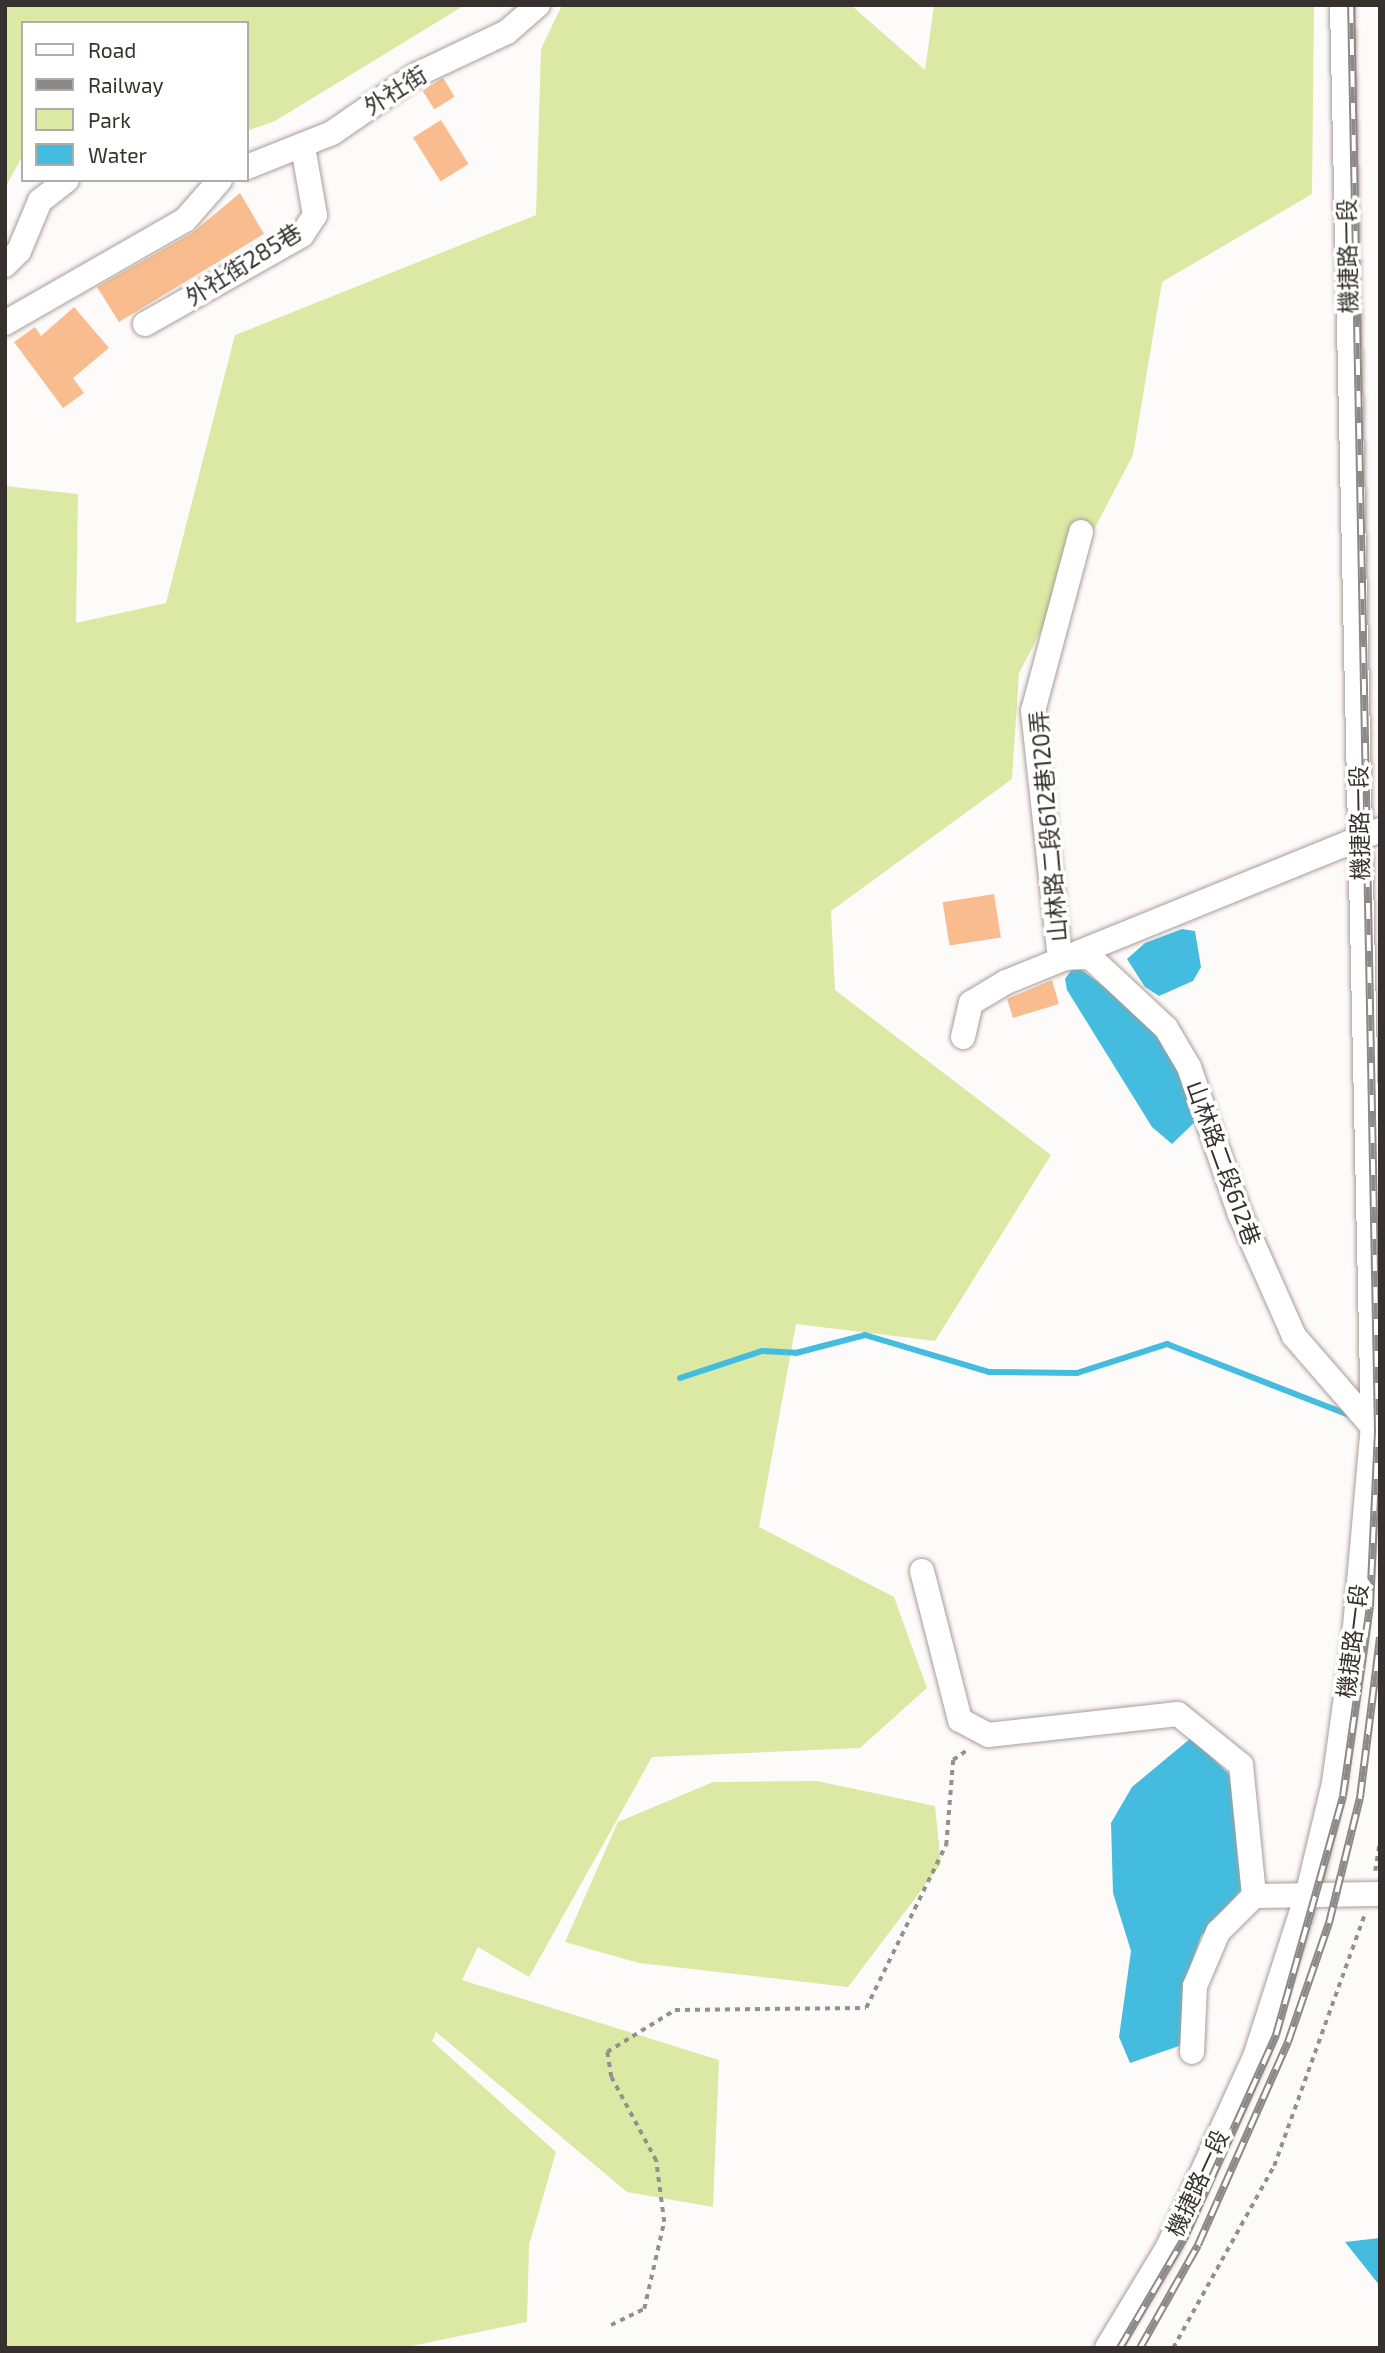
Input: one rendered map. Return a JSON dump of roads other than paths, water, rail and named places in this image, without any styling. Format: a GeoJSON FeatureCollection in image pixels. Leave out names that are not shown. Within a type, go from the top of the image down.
{"type":"FeatureCollection","features":[{"type":"Feature","properties":{"kind":"street","name":"外社街"},"geometry":{"type":"LineString","coordinates":[[248,167],[303,147],[416,75],[507,32],[538,5]]}},
{"type":"Feature","properties":{"kind":"street","name":"機捷路一段"},"geometry":{"type":"LineString","coordinates":[[1107,2348],[1167,2249],[1255,2057],[1308,1892],[1334,1783],[1354,1638],[1373,1421],[1369,834],[1342,5]]}},
{"type":"Feature","properties":{"kind":"street","name":"外社街285巷"},"geometry":{"type":"LineString","coordinates":[[145,324],[302,234],[315,215],[303,147]]}},
{"type":"Feature","properties":{"kind":"street"},"geometry":{"type":"LineString","coordinates":[[5,264],[19,251],[40,201],[64,182]]}},
{"type":"Feature","properties":{"kind":"street"},"geometry":{"type":"LineString","coordinates":[[5,323],[186,220],[218,182]]}},
{"type":"Feature","properties":{"kind":"street","name":"山林路二段612巷120弄"},"geometry":{"type":"LineString","coordinates":[[1060,958],[1033,711],[1081,531]]}},
{"type":"Feature","properties":{"kind":"street"},"geometry":{"type":"LineString","coordinates":[[963,1037],[971,1003],[1060,958],[1369,834]]}},
{"type":"Feature","properties":{"kind":"street","name":"山林路二段612巷"},"geometry":{"type":"LineString","coordinates":[[1060,958],[1090,957],[1166,1028],[1189,1067],[1240,1214],[1294,1336],[1373,1421]]}},
{"type":"Feature","properties":{"kind":"street"},"geometry":{"type":"LineString","coordinates":[[922,1571],[960,1720],[988,1735],[1178,1714],[1241,1765],[1254,1896]]}},
{"type":"Feature","properties":{"kind":"street"},"geometry":{"type":"LineString","coordinates":[[1192,2052],[1195,1986],[1218,1932],[1254,1896],[1308,1892],[1376,1894]]}},
{"type":"Feature","properties":{"kind":"water"},"geometry":{"type":"Polygon","coordinates":[[[1182,929],[1195,931],[1201,967],[1193,981],[1159,996],[1145,987],[1127,959],[1145,943],[1182,929]]]}},
{"type":"Feature","properties":{"kind":"water"},"geometry":{"type":"Polygon","coordinates":[[[1075,965],[1134,1009],[1172,1050],[1197,1120],[1172,1144],[1152,1127],[1067,990],[1065,979],[1075,965]]]}},
{"type":"Feature","properties":{"kind":"water"},"geometry":{"type":"Polygon","coordinates":[[[1191,1738],[1232,1777],[1242,1889],[1201,1936],[1185,1982],[1182,2045],[1130,2063],[1119,2037],[1131,1951],[1113,1893],[1111,1823],[1132,1787],[1191,1738]]]}},
{"type":"Feature","properties":{"kind":"water"},"geometry":{"type":"Polygon","coordinates":[[[1380,2238],[1380,2286],[1345,2242],[1380,2238]]]}},
{"type":"Feature","properties":{"kind":"waterway"},"geometry":{"type":"LineString","coordinates":[[680,1378],[762,1351],[796,1353],[865,1335],[989,1372],[1077,1373],[1167,1344],[1354,1417]]}},
{"type":"Feature","properties":{"kind":"railway"},"geometry":{"type":"LineString","coordinates":[[1120,2348],[1184,2239],[1276,2035],[1343,1796],[1370,1607],[1378,1431],[1351,5]]}},
{"type":"Feature","properties":{"kind":"railway"},"geometry":{"type":"LineString","coordinates":[[1140,2348],[1198,2245],[1288,2042],[1329,1923],[1360,1798],[1380,1637]]}}]}
